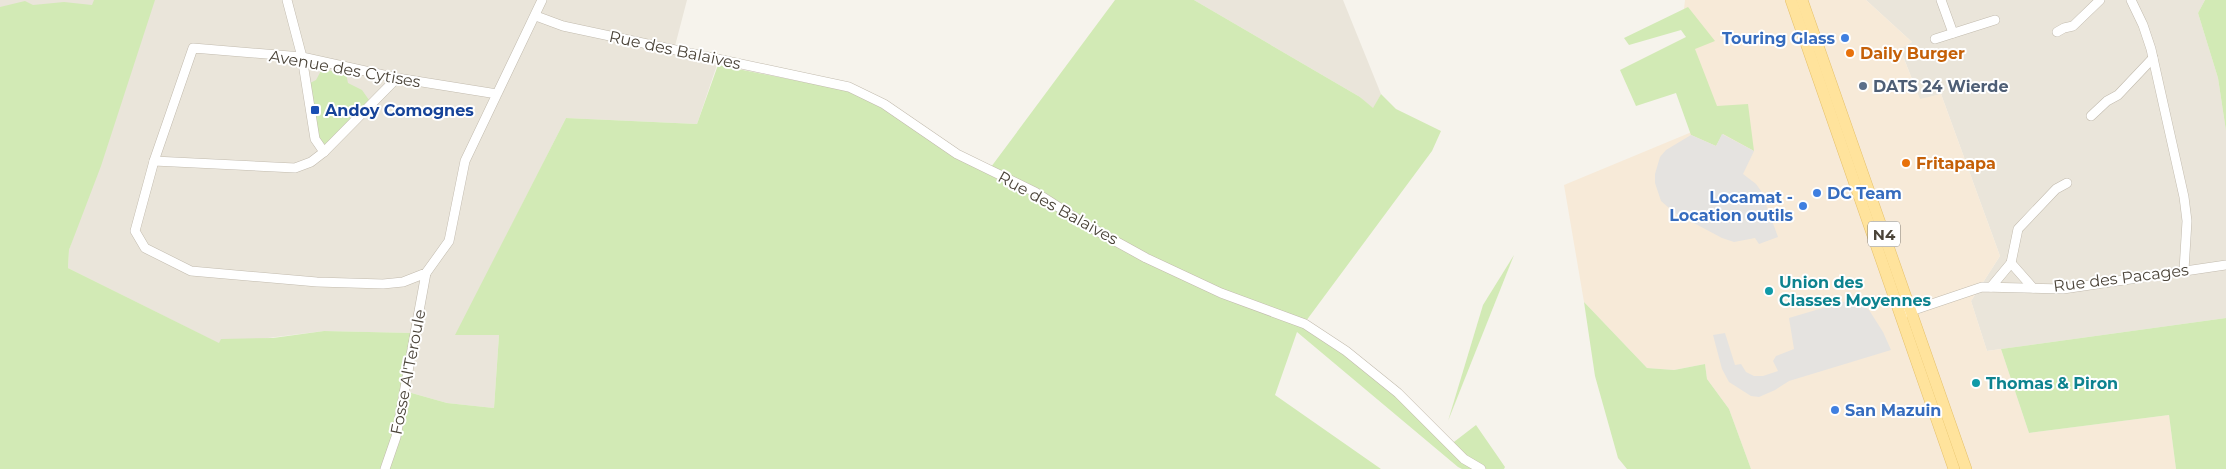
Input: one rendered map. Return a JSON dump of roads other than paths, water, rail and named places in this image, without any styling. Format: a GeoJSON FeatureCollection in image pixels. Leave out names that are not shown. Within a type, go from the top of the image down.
{"type":"FeatureCollection","features":[{"type":"Feature","properties":{"kind":"main road","name":"N4"},"geometry":{"type":"LineString","coordinates":[[1791,0],[1905,312],[1966,469]]}},
{"type":"Feature","properties":{"kind":"main road","name":"N4"},"geometry":{"type":"LineString","coordinates":[[1802,0],[1905,312],[1954,469]]}},
{"type":"Feature","properties":{"kind":"street"},"geometry":{"type":"LineString","coordinates":[[287,0],[302,57],[315,139],[324,152]]}},
{"type":"Feature","properties":{"kind":"street"},"geometry":{"type":"LineString","coordinates":[[397,78],[324,152],[311,162],[295,168],[154,161],[135,231],[145,248],[191,271],[317,282],[383,284],[403,282],[426,273],[448,241],[465,160],[536,16],[542,0]]}},
{"type":"Feature","properties":{"kind":"street"},"geometry":{"type":"LineString","coordinates":[[1941,0],[1953,33]]}},
{"type":"Feature","properties":{"kind":"street"},"geometry":{"type":"LineString","coordinates":[[2057,32],[2073,26],[2100,0]]}},
{"type":"Feature","properties":{"kind":"street"},"geometry":{"type":"LineString","coordinates":[[2131,0],[2143,25],[2153,58],[2184,197],[2187,221],[2184,270]]}},
{"type":"Feature","properties":{"kind":"street","name":"Rue des Balaives"},"geometry":{"type":"LineString","coordinates":[[536,16],[563,26],[849,87],[867,94],[956,154],[1035,192],[1088,226],[1146,258],[1220,293],[1305,324],[1346,351],[1398,393],[1464,460],[1481,469]]}},
{"type":"Feature","properties":{"kind":"street"},"geometry":{"type":"LineString","coordinates":[[1935,39],[1996,20]]}},
{"type":"Feature","properties":{"kind":"street","name":"Avenue des Cytises"},"geometry":{"type":"LineString","coordinates":[[154,161],[193,48],[302,57],[397,78],[497,94]]}},
{"type":"Feature","properties":{"kind":"street"},"geometry":{"type":"LineString","coordinates":[[2091,116],[2107,101],[2118,95],[2153,58]]}},
{"type":"Feature","properties":{"kind":"street"},"geometry":{"type":"LineString","coordinates":[[1991,287],[2011,264],[2018,229],[2056,189],[2067,183]]}},
{"type":"Feature","properties":{"kind":"street"},"geometry":{"type":"LineString","coordinates":[[2011,264],[2033,288]]}},
{"type":"Feature","properties":{"kind":"street","name":"Rue des Pacages"},"geometry":{"type":"LineString","coordinates":[[1905,312],[1982,287],[2063,289],[2226,265]]}},
{"type":"Feature","properties":{"kind":"street","name":"Fosse Al'Teroule"},"geometry":{"type":"LineString","coordinates":[[385,469],[396,437],[426,273]]}},
{"type":"Feature","properties":{"kind":"place","name":"Touring Glass"},"geometry":{"type":"Point","coordinates":[1845,38]}},
{"type":"Feature","properties":{"kind":"place","name":"Daily Burger"},"geometry":{"type":"Point","coordinates":[1850,53]}},
{"type":"Feature","properties":{"kind":"place","name":"DATS 24 Wierde"},"geometry":{"type":"Point","coordinates":[1863,86]}},
{"type":"Feature","properties":{"kind":"place","name":"Andoy Comognes"},"geometry":{"type":"Point","coordinates":[315,110]}},
{"type":"Feature","properties":{"kind":"place","name":"Fritapapa"},"geometry":{"type":"Point","coordinates":[1906,163]}},
{"type":"Feature","properties":{"kind":"place","name":"DC Team"},"geometry":{"type":"Point","coordinates":[1817,193]}},
{"type":"Feature","properties":{"kind":"place","name":"Locamat - Location outils"},"geometry":{"type":"Point","coordinates":[1803,206]}},
{"type":"Feature","properties":{"kind":"place","name":"Union des Classes Moyennes"},"geometry":{"type":"Point","coordinates":[1769,291]}},
{"type":"Feature","properties":{"kind":"place","name":"Thomas & Piron"},"geometry":{"type":"Point","coordinates":[1976,383]}},
{"type":"Feature","properties":{"kind":"place","name":"San Mazuin"},"geometry":{"type":"Point","coordinates":[1835,410]}}]}
